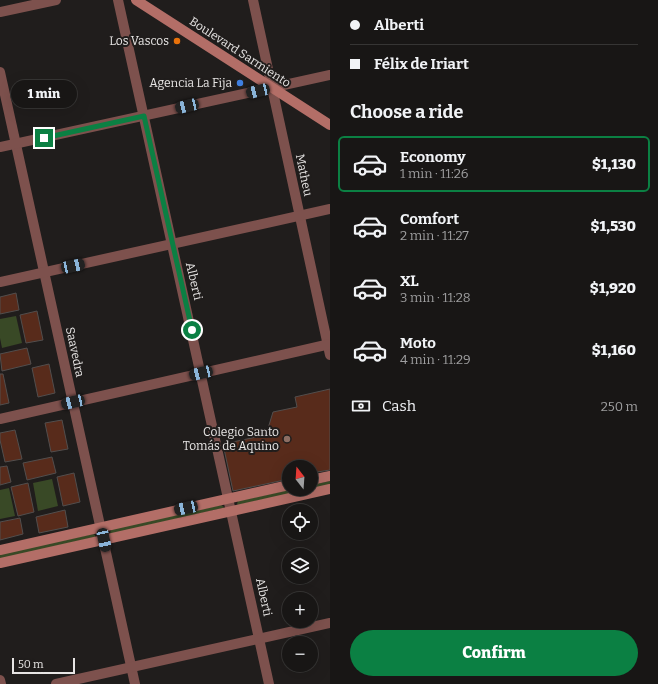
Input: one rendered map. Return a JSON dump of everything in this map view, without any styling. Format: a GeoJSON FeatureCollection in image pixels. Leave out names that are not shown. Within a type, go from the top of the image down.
{"type":"FeatureCollection","features":[{"type":"Feature","properties":{"kind":"main road","name":"Boulevard Sarmiento"},"geometry":{"type":"LineString","coordinates":[[136,0],[330,125]]}},
{"type":"Feature","properties":{"kind":"main road"},"geometry":{"type":"LineString","coordinates":[[318,479],[330,476]]}},
{"type":"Feature","properties":{"kind":"main road"},"geometry":{"type":"LineString","coordinates":[[0,550],[282,487]]}},
{"type":"Feature","properties":{"kind":"main road"},"geometry":{"type":"LineString","coordinates":[[0,563],[330,489]]}},
{"type":"Feature","properties":{"kind":"street"},"geometry":{"type":"LineString","coordinates":[[0,12],[56,0]]}},
{"type":"Feature","properties":{"kind":"street","name":"Alberti"},"geometry":{"type":"LineString","coordinates":[[118,0],[270,684]]}},
{"type":"Feature","properties":{"kind":"street","name":"Matheu"},"geometry":{"type":"LineString","coordinates":[[253,0],[299,216],[329,344],[330,355]]}},
{"type":"Feature","properties":{"kind":"street","name":"Saavedra"},"geometry":{"type":"LineString","coordinates":[[0,72],[135,684]]}},
{"type":"Feature","properties":{"kind":"street"},"geometry":{"type":"LineString","coordinates":[[0,148],[330,75]]}},
{"type":"Feature","properties":{"kind":"street"},"geometry":{"type":"LineString","coordinates":[[0,282],[330,209]]}},
{"type":"Feature","properties":{"kind":"street"},"geometry":{"type":"LineString","coordinates":[[0,419],[329,344]]}},
{"type":"Feature","properties":{"kind":"street"},"geometry":{"type":"LineString","coordinates":[[56,684],[330,623]]}},
{"type":"Feature","properties":{"kind":"street"},"geometry":{"type":"LineString","coordinates":[[0,680],[1,684]]}},
{"type":"Feature","properties":{"kind":"green space"},"geometry":{"type":"Polygon","coordinates":[[[16,316],[22,343],[2,348],[0,338],[0,319],[16,316]]]}},
{"type":"Feature","properties":{"kind":"green space"},"geometry":{"type":"Polygon","coordinates":[[[52,479],[58,506],[38,511],[33,483],[52,479]]]}},
{"type":"Feature","properties":{"kind":"green space"},"geometry":{"type":"Polygon","coordinates":[[[330,481],[330,485],[318,488],[318,484],[330,481]]]}},
{"type":"Feature","properties":{"kind":"green space"},"geometry":{"type":"Polygon","coordinates":[[[9,488],[15,516],[0,519],[0,490],[9,488]]]}},
{"type":"Feature","properties":{"kind":"green space"},"geometry":{"type":"Polygon","coordinates":[[[282,491],[282,495],[238,505],[238,501],[282,491]]]}},
{"type":"Feature","properties":{"kind":"green space"},"geometry":{"type":"Polygon","coordinates":[[[221,505],[224,507],[223,508],[111,534],[110,532],[112,529],[221,505]]]}},
{"type":"Feature","properties":{"kind":"green space"},"geometry":{"type":"Polygon","coordinates":[[[93,534],[95,537],[0,559],[0,554],[93,534]]]}},
{"type":"Feature","properties":{"kind":"building"},"geometry":{"type":"Polygon","coordinates":[[[16,293],[19,310],[0,314],[0,297],[16,293]]]}},
{"type":"Feature","properties":{"kind":"building"},"geometry":{"type":"Polygon","coordinates":[[[37,311],[43,340],[26,343],[20,315],[37,311]]]}},
{"type":"Feature","properties":{"kind":"building"},"geometry":{"type":"Polygon","coordinates":[[[27,348],[31,364],[2,371],[0,354],[27,348]]]}},
{"type":"Feature","properties":{"kind":"building"},"geometry":{"type":"Polygon","coordinates":[[[49,364],[55,393],[38,397],[32,368],[49,364]]]}},
{"type":"Feature","properties":{"kind":"building"},"geometry":{"type":"Polygon","coordinates":[[[0,374],[3,374],[9,403],[0,405],[0,374]]]}},
{"type":"Feature","properties":{"kind":"building","name":"Colegio Santo Tomás de Aquino"},"geometry":{"type":"Polygon","coordinates":[[[330,389],[330,470],[318,472],[318,460],[282,460],[282,480],[233,491],[223,444],[266,435],[273,412],[297,407],[295,397],[330,389]]]}},
{"type":"Feature","properties":{"kind":"building"},"geometry":{"type":"Polygon","coordinates":[[[62,420],[68,449],[51,452],[45,423],[62,420]]]}},
{"type":"Feature","properties":{"kind":"building"},"geometry":{"type":"Polygon","coordinates":[[[15,430],[22,459],[5,462],[0,433],[15,430]]]}},
{"type":"Feature","properties":{"kind":"building"},"geometry":{"type":"Polygon","coordinates":[[[52,457],[56,473],[27,480],[23,463],[52,457]]]}},
{"type":"Feature","properties":{"kind":"building"},"geometry":{"type":"Polygon","coordinates":[[[7,466],[11,482],[0,485],[0,467],[7,466]]]}},
{"type":"Feature","properties":{"kind":"building"},"geometry":{"type":"Polygon","coordinates":[[[74,473],[80,502],[63,506],[57,477],[74,473]]]}},
{"type":"Feature","properties":{"kind":"building"},"geometry":{"type":"Polygon","coordinates":[[[28,483],[34,512],[18,516],[11,487],[28,483]]]}},
{"type":"Feature","properties":{"kind":"building"},"geometry":{"type":"Polygon","coordinates":[[[65,510],[68,527],[39,533],[36,517],[65,510]]]}},
{"type":"Feature","properties":{"kind":"building"},"geometry":{"type":"Polygon","coordinates":[[[20,518],[23,534],[0,540],[0,522],[20,518]]]}},
{"type":"Feature","properties":{"kind":"place","name":"Los Vascos"},"geometry":{"type":"Point","coordinates":[177,41]}},
{"type":"Feature","properties":{"kind":"place","name":"Agencia La Fija"},"geometry":{"type":"Point","coordinates":[240,83]}},
{"type":"Feature","properties":{"kind":"place","name":"Colegio Santo Tomás de Aquino"},"geometry":{"type":"Point","coordinates":[287,439]}},
{"type":"Feature","properties":{"kind":"route"},"geometry":{"type":"LineString","coordinates":[[44,138],[144,116],[192,330]]}}]}
